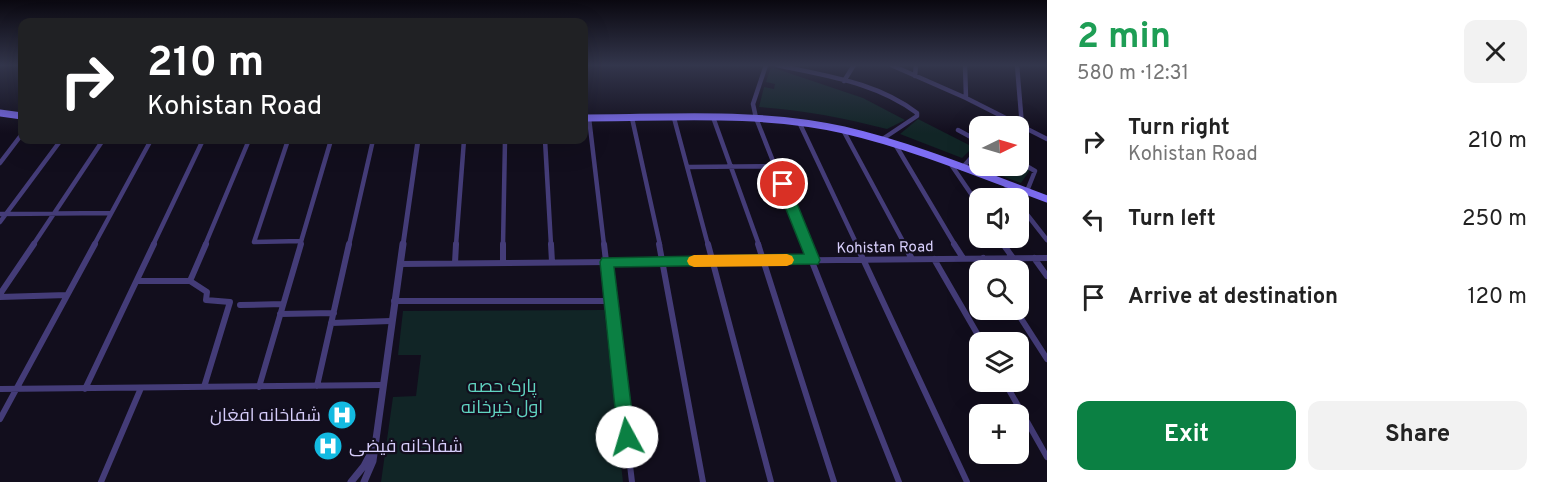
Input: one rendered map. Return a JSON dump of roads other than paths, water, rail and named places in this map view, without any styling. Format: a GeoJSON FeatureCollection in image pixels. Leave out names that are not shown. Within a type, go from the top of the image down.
{"type":"FeatureCollection","features":[{"type":"Feature","properties":{"kind":"main road"},"geometry":{"type":"LineString","coordinates":[[0,113],[18,116]]}},
{"type":"Feature","properties":{"kind":"main road"},"geometry":{"type":"LineString","coordinates":[[588,118],[713,117],[799,122],[843,130],[895,144],[1021,188]]}},
{"type":"Feature","properties":{"kind":"main road"},"geometry":{"type":"LineString","coordinates":[[1029,191],[1047,199]]}},
{"type":"Feature","properties":{"kind":"street"},"geometry":{"type":"LineString","coordinates":[[759,87],[753,104],[756,118],[899,482]]}},
{"type":"Feature","properties":{"kind":"street"},"geometry":{"type":"LineString","coordinates":[[866,87],[884,93],[908,105],[917,116],[880,140]]}},
{"type":"Feature","properties":{"kind":"street"},"geometry":{"type":"LineString","coordinates":[[942,87],[1002,116]]}},
{"type":"Feature","properties":{"kind":"street"},"geometry":{"type":"LineString","coordinates":[[966,87],[966,98]]}},
{"type":"Feature","properties":{"kind":"street"},"geometry":{"type":"LineString","coordinates":[[1019,87],[1021,116]]}},
{"type":"Feature","properties":{"kind":"street"},"geometry":{"type":"LineString","coordinates":[[713,117],[764,260],[834,482]]}},
{"type":"Feature","properties":{"kind":"street"},"geometry":{"type":"LineString","coordinates":[[632,118],[663,261],[703,482]]}},
{"type":"Feature","properties":{"kind":"street"},"geometry":{"type":"LineString","coordinates":[[674,118],[689,167],[771,482]]}},
{"type":"Feature","properties":{"kind":"street"},"geometry":{"type":"LineString","coordinates":[[799,122],[967,482]]}},
{"type":"Feature","properties":{"kind":"street"},"geometry":{"type":"LineString","coordinates":[[843,130],[912,259]]}},
{"type":"Feature","properties":{"kind":"street"},"geometry":{"type":"LineString","coordinates":[[958,130],[969,136]]}},
{"type":"Feature","properties":{"kind":"street"},"geometry":{"type":"LineString","coordinates":[[1029,130],[1047,139]]}},
{"type":"Feature","properties":{"kind":"street"},"geometry":{"type":"LineString","coordinates":[[588,132],[612,300],[632,482]]}},
{"type":"Feature","properties":{"kind":"street"},"geometry":{"type":"LineString","coordinates":[[0,163],[18,139]]}},
{"type":"Feature","properties":{"kind":"street"},"geometry":{"type":"LineString","coordinates":[[0,222],[3,214],[59,144]]}},
{"type":"Feature","properties":{"kind":"street"},"geometry":{"type":"LineString","coordinates":[[0,295],[100,144]]}},
{"type":"Feature","properties":{"kind":"street"},"geometry":{"type":"LineString","coordinates":[[0,419],[149,144]]}},
{"type":"Feature","properties":{"kind":"street"},"geometry":{"type":"LineString","coordinates":[[86,389],[201,144]]}},
{"type":"Feature","properties":{"kind":"street"},"geometry":{"type":"LineString","coordinates":[[190,281],[247,144]]}},
{"type":"Feature","properties":{"kind":"street"},"geometry":{"type":"LineString","coordinates":[[287,144],[254,242],[301,242]]}},
{"type":"Feature","properties":{"kind":"street"},"geometry":{"type":"LineString","coordinates":[[259,387],[330,144]]}},
{"type":"Feature","properties":{"kind":"street"},"geometry":{"type":"LineString","coordinates":[[317,386],[372,144]]}},
{"type":"Feature","properties":{"kind":"street"},"geometry":{"type":"LineString","coordinates":[[364,482],[373,461],[417,144]]}},
{"type":"Feature","properties":{"kind":"street"},"geometry":{"type":"LineString","coordinates":[[455,263],[464,144]]}},
{"type":"Feature","properties":{"kind":"street"},"geometry":{"type":"LineString","coordinates":[[503,263],[505,144]]}},
{"type":"Feature","properties":{"kind":"street"},"geometry":{"type":"LineString","coordinates":[[545,144],[552,262]]}},
{"type":"Feature","properties":{"kind":"street"},"geometry":{"type":"LineString","coordinates":[[895,144],[963,258]]}},
{"type":"Feature","properties":{"kind":"street"},"geometry":{"type":"LineString","coordinates":[[962,168],[969,160]]}},
{"type":"Feature","properties":{"kind":"street"},"geometry":{"type":"LineString","coordinates":[[950,162],[969,190]]}},
{"type":"Feature","properties":{"kind":"street"},"geometry":{"type":"LineString","coordinates":[[689,167],[775,166]]}},
{"type":"Feature","properties":{"kind":"street"},"geometry":{"type":"LineString","coordinates":[[1028,188],[1035,171],[1029,167]]}},
{"type":"Feature","properties":{"kind":"street"},"geometry":{"type":"LineString","coordinates":[[1003,182],[1008,188]]}},
{"type":"Feature","properties":{"kind":"street"},"geometry":{"type":"LineString","coordinates":[[3,214],[111,213]]}},
{"type":"Feature","properties":{"kind":"street"},"geometry":{"type":"LineString","coordinates":[[1029,217],[1047,240]]}},
{"type":"Feature","properties":{"kind":"street"},"geometry":{"type":"LineString","coordinates":[[1006,248],[1013,258]]}},
{"type":"Feature","properties":{"kind":"street"},"geometry":{"type":"LineString","coordinates":[[1034,258],[1047,276]]}},
{"type":"Feature","properties":{"kind":"street","name":"Kohistan Road"},"geometry":{"type":"LineString","coordinates":[[400,264],[1047,258]]}},
{"type":"Feature","properties":{"kind":"street"},"geometry":{"type":"LineString","coordinates":[[934,259],[976,332]]}},
{"type":"Feature","properties":{"kind":"street"},"geometry":{"type":"LineString","coordinates":[[137,281],[190,281],[207,292],[207,301],[230,302],[204,387]]}},
{"type":"Feature","properties":{"kind":"street"},"geometry":{"type":"LineString","coordinates":[[0,295],[67,296]]}},
{"type":"Feature","properties":{"kind":"street"},"geometry":{"type":"LineString","coordinates":[[394,301],[612,300]]}},
{"type":"Feature","properties":{"kind":"street"},"geometry":{"type":"LineString","coordinates":[[240,305],[283,304]]}},
{"type":"Feature","properties":{"kind":"street"},"geometry":{"type":"LineString","coordinates":[[280,314],[334,313]]}},
{"type":"Feature","properties":{"kind":"street"},"geometry":{"type":"LineString","coordinates":[[1022,320],[1047,359]]}},
{"type":"Feature","properties":{"kind":"street"},"geometry":{"type":"LineString","coordinates":[[332,323],[391,321]]}},
{"type":"Feature","properties":{"kind":"street"},"geometry":{"type":"LineString","coordinates":[[0,389],[382,385]]}},
{"type":"Feature","properties":{"kind":"street"},"geometry":{"type":"LineString","coordinates":[[102,482],[141,388]]}},
{"type":"Feature","properties":{"kind":"street"},"geometry":{"type":"LineString","coordinates":[[1010,392],[1047,457]]}},
{"type":"Feature","properties":{"kind":"street"},"geometry":{"type":"LineString","coordinates":[[351,482],[364,466],[374,448]]}},
{"type":"Feature","properties":{"kind":"place","name":"شفاخانه افغان"},"geometry":{"type":"Point","coordinates":[342,415]}},
{"type":"Feature","properties":{"kind":"place","name":"شفاخانه فیضی"},"geometry":{"type":"Point","coordinates":[328,446]}},
{"type":"Feature","properties":{"kind":"park label","name":"پارک حصه اول خیرخانه"},"geometry":{"type":"Point","coordinates":[502,396]}}]}
